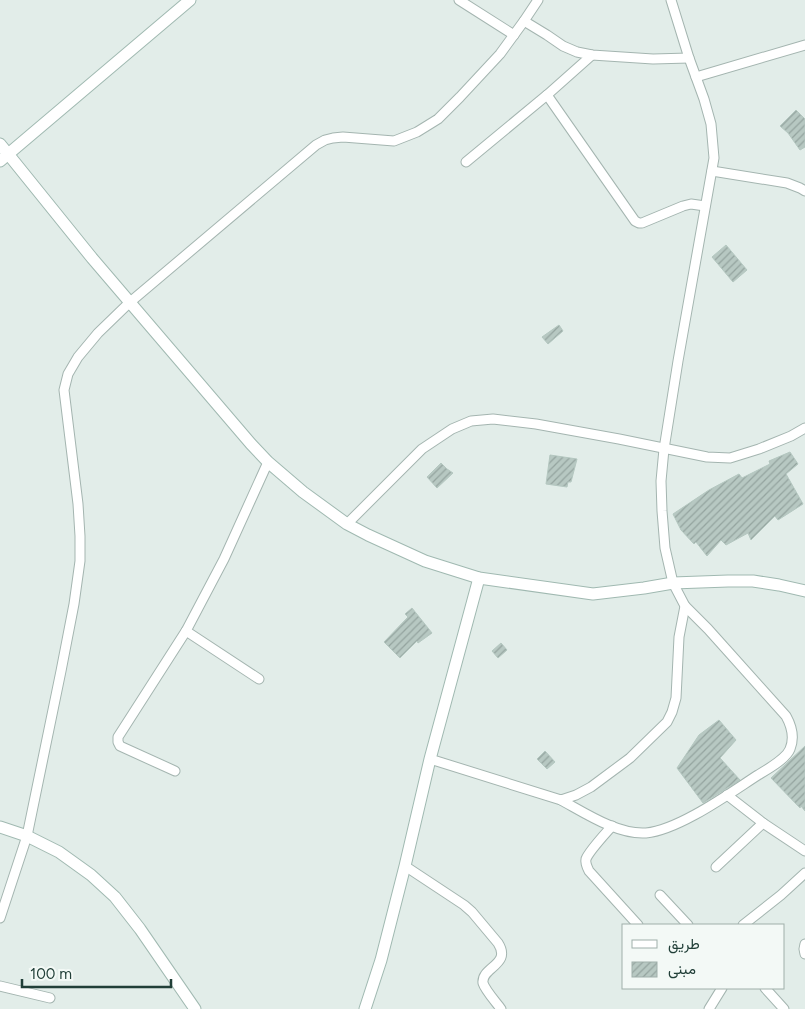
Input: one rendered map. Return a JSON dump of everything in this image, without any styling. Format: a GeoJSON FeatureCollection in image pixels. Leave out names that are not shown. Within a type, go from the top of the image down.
{"type":"FeatureCollection","features":[{"type":"Feature","properties":{"kind":"street"},"geometry":{"type":"LineString","coordinates":[[4,157],[190,0]]}},
{"type":"Feature","properties":{"kind":"street"},"geometry":{"type":"LineString","coordinates":[[459,0],[514,35]]}},
{"type":"Feature","properties":{"kind":"street"},"geometry":{"type":"LineString","coordinates":[[0,918],[27,836],[63,662],[80,561],[78,504],[64,390],[68,374],[78,357],[98,333],[129,303],[325,140],[344,137],[394,141],[417,132],[438,119],[500,54],[538,0]]}},
{"type":"Feature","properties":{"kind":"street"},"geometry":{"type":"LineString","coordinates":[[430,759],[561,800],[612,826],[630,832],[646,833],[673,825],[692,816],[780,760],[790,749],[792,727],[786,716],[708,628],[685,606],[673,583],[665,548],[661,481],[664,449],[714,158],[711,124],[671,0]]}},
{"type":"Feature","properties":{"kind":"street"},"geometry":{"type":"LineString","coordinates":[[524,21],[563,46],[577,52],[592,55],[653,59],[689,58]]}},
{"type":"Feature","properties":{"kind":"street"},"geometry":{"type":"LineString","coordinates":[[696,77],[805,45]]}},
{"type":"Feature","properties":{"kind":"street"},"geometry":{"type":"LineString","coordinates":[[466,162],[592,55]]}},
{"type":"Feature","properties":{"kind":"street"},"geometry":{"type":"LineString","coordinates":[[547,95],[637,222],[642,223],[691,204],[705,206]]}},
{"type":"Feature","properties":{"kind":"street"},"geometry":{"type":"LineString","coordinates":[[0,144],[4,157],[234,427],[268,462],[303,492],[347,524],[368,536],[425,561],[479,578],[593,594],[673,583],[753,581],[779,584],[805,591]]}},
{"type":"Feature","properties":{"kind":"street"},"geometry":{"type":"LineString","coordinates":[[712,171],[787,183],[805,191]]}},
{"type":"Feature","properties":{"kind":"street"},"geometry":{"type":"LineString","coordinates":[[347,524],[422,449],[452,429],[471,421],[493,419],[536,424],[707,457],[730,458],[759,449],[805,428]]}},
{"type":"Feature","properties":{"kind":"street"},"geometry":{"type":"LineString","coordinates":[[175,771],[120,746],[118,737],[186,631],[224,559],[268,462]]}},
{"type":"Feature","properties":{"kind":"street"},"geometry":{"type":"LineString","coordinates":[[364,1009],[380,960],[405,866],[430,759],[479,578]]}},
{"type":"Feature","properties":{"kind":"street"},"geometry":{"type":"LineString","coordinates":[[561,800],[591,787],[630,758],[666,722],[672,712],[676,698],[679,637],[685,606]]}},
{"type":"Feature","properties":{"kind":"street"},"geometry":{"type":"LineString","coordinates":[[186,631],[259,679]]}},
{"type":"Feature","properties":{"kind":"street"},"geometry":{"type":"LineString","coordinates":[[727,795],[763,823],[805,851]]}},
{"type":"Feature","properties":{"kind":"street"},"geometry":{"type":"LineString","coordinates":[[716,868],[763,823]]}},
{"type":"Feature","properties":{"kind":"street"},"geometry":{"type":"LineString","coordinates":[[612,826],[590,853],[586,860],[586,866],[637,924]]}},
{"type":"Feature","properties":{"kind":"street"},"geometry":{"type":"LineString","coordinates":[[0,827],[27,836],[59,852],[92,875],[115,897],[140,929],[195,1009]]}},
{"type":"Feature","properties":{"kind":"street"},"geometry":{"type":"LineString","coordinates":[[405,866],[464,905],[498,943],[501,948],[500,961],[486,974],[483,984],[501,1009]]}},
{"type":"Feature","properties":{"kind":"street"},"geometry":{"type":"LineString","coordinates":[[744,924],[805,873]]}},
{"type":"Feature","properties":{"kind":"street"},"geometry":{"type":"LineString","coordinates":[[660,896],[687,924]]}},
{"type":"Feature","properties":{"kind":"street"},"geometry":{"type":"LineString","coordinates":[[805,944],[805,954]]}},
{"type":"Feature","properties":{"kind":"street"},"geometry":{"type":"LineString","coordinates":[[0,986],[50,998]]}},
{"type":"Feature","properties":{"kind":"street"},"geometry":{"type":"LineString","coordinates":[[708,1009],[721,989]]}},
{"type":"Feature","properties":{"kind":"street"},"geometry":{"type":"LineString","coordinates":[[766,989],[784,1009]]}},
{"type":"Feature","properties":{"kind":"building"},"geometry":{"type":"Polygon","coordinates":[[[796,110],[805,119],[805,147],[800,150],[788,133],[780,126],[796,110]]]}},
{"type":"Feature","properties":{"kind":"building"},"geometry":{"type":"Polygon","coordinates":[[[726,245],[747,270],[733,282],[712,257],[726,245]]]}},
{"type":"Feature","properties":{"kind":"building"},"geometry":{"type":"Polygon","coordinates":[[[559,325],[563,331],[548,344],[542,337],[559,325]]]}},
{"type":"Feature","properties":{"kind":"building"},"geometry":{"type":"Polygon","coordinates":[[[790,452],[798,464],[786,474],[803,504],[778,520],[775,516],[751,540],[748,533],[726,545],[721,540],[707,556],[696,542],[694,544],[681,530],[673,514],[709,490],[739,474],[742,478],[770,464],[769,461],[790,452]]]}},
{"type":"Feature","properties":{"kind":"building"},"geometry":{"type":"Polygon","coordinates":[[[550,455],[577,459],[571,482],[568,482],[567,487],[546,484],[550,455]]]}},
{"type":"Feature","properties":{"kind":"building"},"geometry":{"type":"Polygon","coordinates":[[[441,463],[453,473],[437,488],[427,477],[441,463]]]}},
{"type":"Feature","properties":{"kind":"building"},"geometry":{"type":"Polygon","coordinates":[[[412,608],[432,633],[418,643],[417,641],[400,658],[384,642],[408,617],[405,614],[412,608]]]}},
{"type":"Feature","properties":{"kind":"building"},"geometry":{"type":"Polygon","coordinates":[[[501,643],[507,650],[498,658],[492,651],[501,643]]]}},
{"type":"Feature","properties":{"kind":"building"},"geometry":{"type":"Polygon","coordinates":[[[719,720],[736,740],[720,758],[740,780],[703,803],[677,768],[699,735],[719,720]]]}},
{"type":"Feature","properties":{"kind":"building"},"geometry":{"type":"Polygon","coordinates":[[[805,746],[805,811],[771,778],[805,746]]]}},
{"type":"Feature","properties":{"kind":"building"},"geometry":{"type":"Polygon","coordinates":[[[545,751],[555,762],[547,769],[537,759],[545,751]]]}}]}
